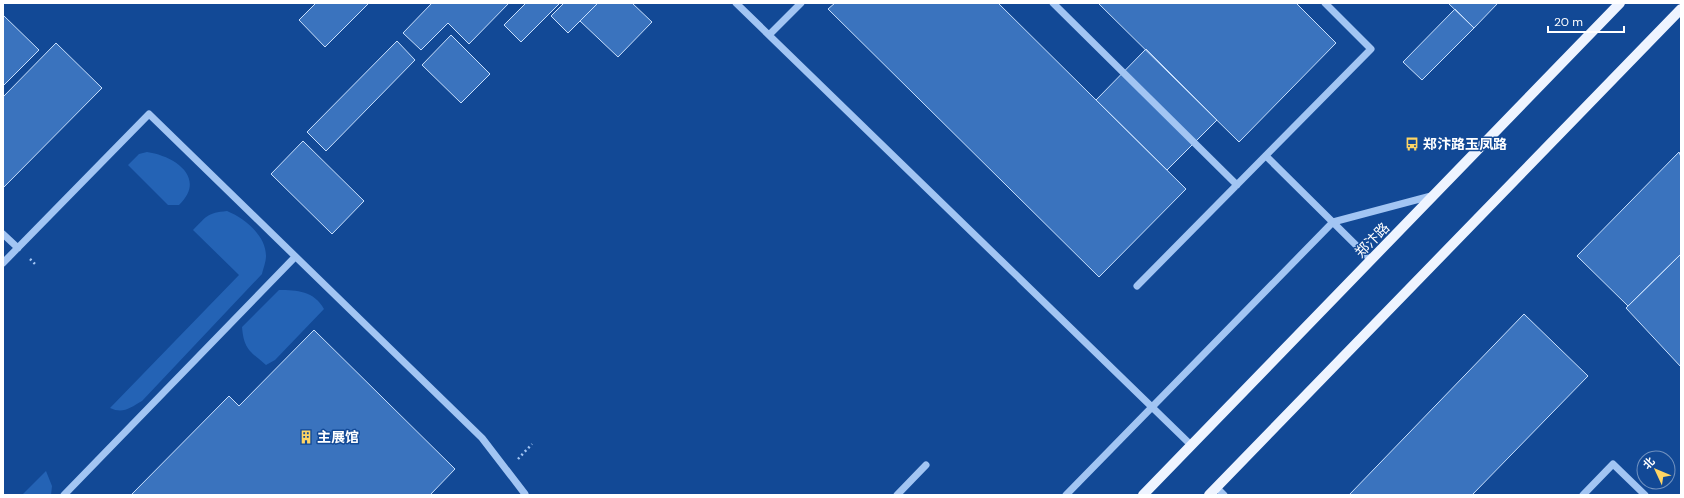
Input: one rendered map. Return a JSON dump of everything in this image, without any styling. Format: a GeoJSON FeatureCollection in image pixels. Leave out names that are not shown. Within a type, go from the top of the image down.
{"type":"FeatureCollection","features":[{"type":"Feature","properties":{"kind":"main road","name":"郑汴路"},"geometry":{"type":"LineString","coordinates":[[1143,495],[1620,3]]}},
{"type":"Feature","properties":{"kind":"main road"},"geometry":{"type":"LineString","coordinates":[[1213,491],[1681,9]]}},
{"type":"Feature","properties":{"kind":"street"},"geometry":{"type":"LineString","coordinates":[[736,3],[1191,445]]}},
{"type":"Feature","properties":{"kind":"street"},"geometry":{"type":"LineString","coordinates":[[769,35],[800,3]]}},
{"type":"Feature","properties":{"kind":"street"},"geometry":{"type":"LineString","coordinates":[[1052,3],[1237,185]]}},
{"type":"Feature","properties":{"kind":"street"},"geometry":{"type":"LineString","coordinates":[[1137,286],[1371,49],[1325,3]]}},
{"type":"Feature","properties":{"kind":"street"},"geometry":{"type":"LineString","coordinates":[[3,263],[149,114],[482,438],[525,495]]}},
{"type":"Feature","properties":{"kind":"street"},"geometry":{"type":"LineString","coordinates":[[1266,156],[1371,260]]}},
{"type":"Feature","properties":{"kind":"street"},"geometry":{"type":"LineString","coordinates":[[1066,495],[1333,222],[1433,196]]}},
{"type":"Feature","properties":{"kind":"street"},"geometry":{"type":"LineString","coordinates":[[3,234],[18,248]]}},
{"type":"Feature","properties":{"kind":"street"},"geometry":{"type":"LineString","coordinates":[[64,495],[295,257]]}},
{"type":"Feature","properties":{"kind":"street"},"geometry":{"type":"LineString","coordinates":[[1583,495],[1613,464],[1645,495]]}},
{"type":"Feature","properties":{"kind":"street"},"geometry":{"type":"LineString","coordinates":[[897,495],[926,465]]}},
{"type":"Feature","properties":{"kind":"street"},"geometry":{"type":"LineString","coordinates":[[1213,491],[1224,495]]}},
{"type":"Feature","properties":{"kind":"shaded area"},"geometry":{"type":"Polygon","coordinates":[[[147,152],[158,154],[177,163],[189,177],[190,186],[187,195],[179,205],[168,205],[128,165],[139,154],[147,152]]]}},
{"type":"Feature","properties":{"kind":"shaded area"},"geometry":{"type":"Polygon","coordinates":[[[227,211],[234,214],[253,228],[262,241],[266,256],[262,274],[142,401],[123,410],[115,410],[110,408],[239,275],[193,230],[201,221],[211,214],[227,211]]]}},
{"type":"Feature","properties":{"kind":"shaded area"},"geometry":{"type":"Polygon","coordinates":[[[279,290],[299,291],[310,295],[320,303],[324,309],[275,360],[266,365],[252,353],[246,345],[242,327],[279,290]]]}},
{"type":"Feature","properties":{"kind":"shaded area"},"geometry":{"type":"Polygon","coordinates":[[[46,471],[52,486],[51,495],[22,495],[46,471]]]}},
{"type":"Feature","properties":{"kind":"building"},"geometry":{"type":"Polygon","coordinates":[[[316,3],[369,3],[325,47],[299,20],[316,3]]]}},
{"type":"Feature","properties":{"kind":"building"},"geometry":{"type":"Polygon","coordinates":[[[432,3],[509,3],[469,44],[448,23],[421,50],[403,33],[432,3]]]}},
{"type":"Feature","properties":{"kind":"building"},"geometry":{"type":"Polygon","coordinates":[[[526,3],[560,3],[521,42],[504,25],[526,3]]]}},
{"type":"Feature","properties":{"kind":"building"},"geometry":{"type":"Polygon","coordinates":[[[564,3],[598,3],[568,33],[551,16],[564,3]]]}},
{"type":"Feature","properties":{"kind":"building"},"geometry":{"type":"Polygon","coordinates":[[[598,3],[632,3],[652,22],[618,57],[580,21],[598,3]]]}},
{"type":"Feature","properties":{"kind":"building"},"geometry":{"type":"Polygon","coordinates":[[[835,3],[998,3],[1186,189],[1099,277],[828,9],[835,3]]]}},
{"type":"Feature","properties":{"kind":"building"},"geometry":{"type":"Polygon","coordinates":[[[1098,3],[1296,3],[1336,43],[1239,142],[1098,3]]]}},
{"type":"Feature","properties":{"kind":"building"},"geometry":{"type":"Polygon","coordinates":[[[1448,3],[1498,3],[1474,28],[1448,3]]]}},
{"type":"Feature","properties":{"kind":"building"},"geometry":{"type":"Polygon","coordinates":[[[1455,9],[1474,28],[1422,80],[1403,62],[1455,9]]]}},
{"type":"Feature","properties":{"kind":"building"},"geometry":{"type":"Polygon","coordinates":[[[3,15],[39,50],[3,86],[3,15]]]}},
{"type":"Feature","properties":{"kind":"building"},"geometry":{"type":"Polygon","coordinates":[[[451,35],[490,74],[461,103],[422,65],[451,35]]]}},
{"type":"Feature","properties":{"kind":"building"},"geometry":{"type":"Polygon","coordinates":[[[397,41],[415,60],[326,151],[307,132],[397,41]]]}},
{"type":"Feature","properties":{"kind":"building"},"geometry":{"type":"Polygon","coordinates":[[[56,43],[102,88],[3,188],[3,97],[56,43]]]}},
{"type":"Feature","properties":{"kind":"building"},"geometry":{"type":"Polygon","coordinates":[[[1146,49],[1217,120],[1167,170],[1096,100],[1146,49]]]}},
{"type":"Feature","properties":{"kind":"building"},"geometry":{"type":"Polygon","coordinates":[[[303,141],[364,201],[332,234],[271,174],[303,141]]]}},
{"type":"Feature","properties":{"kind":"building"},"geometry":{"type":"Polygon","coordinates":[[[1679,152],[1681,157],[1681,254],[1628,306],[1577,256],[1679,152]]]}},
{"type":"Feature","properties":{"kind":"building"},"geometry":{"type":"Polygon","coordinates":[[[1681,254],[1681,367],[1626,308],[1681,254]]]}},
{"type":"Feature","properties":{"kind":"building"},"geometry":{"type":"Polygon","coordinates":[[[1524,314],[1588,376],[1472,495],[1349,495],[1524,314]]]}},
{"type":"Feature","properties":{"kind":"building","name":"主展馆"},"geometry":{"type":"Polygon","coordinates":[[[314,330],[455,469],[430,495],[131,495],[229,396],[239,406],[314,330]]]}},
{"type":"Feature","properties":{"kind":"place","name":"郑汴路玉凤路"},"geometry":{"type":"Point","coordinates":[1412,144]}},
{"type":"Feature","properties":{"kind":"place","name":"主展馆"},"geometry":{"type":"Point","coordinates":[306,437]}}]}
